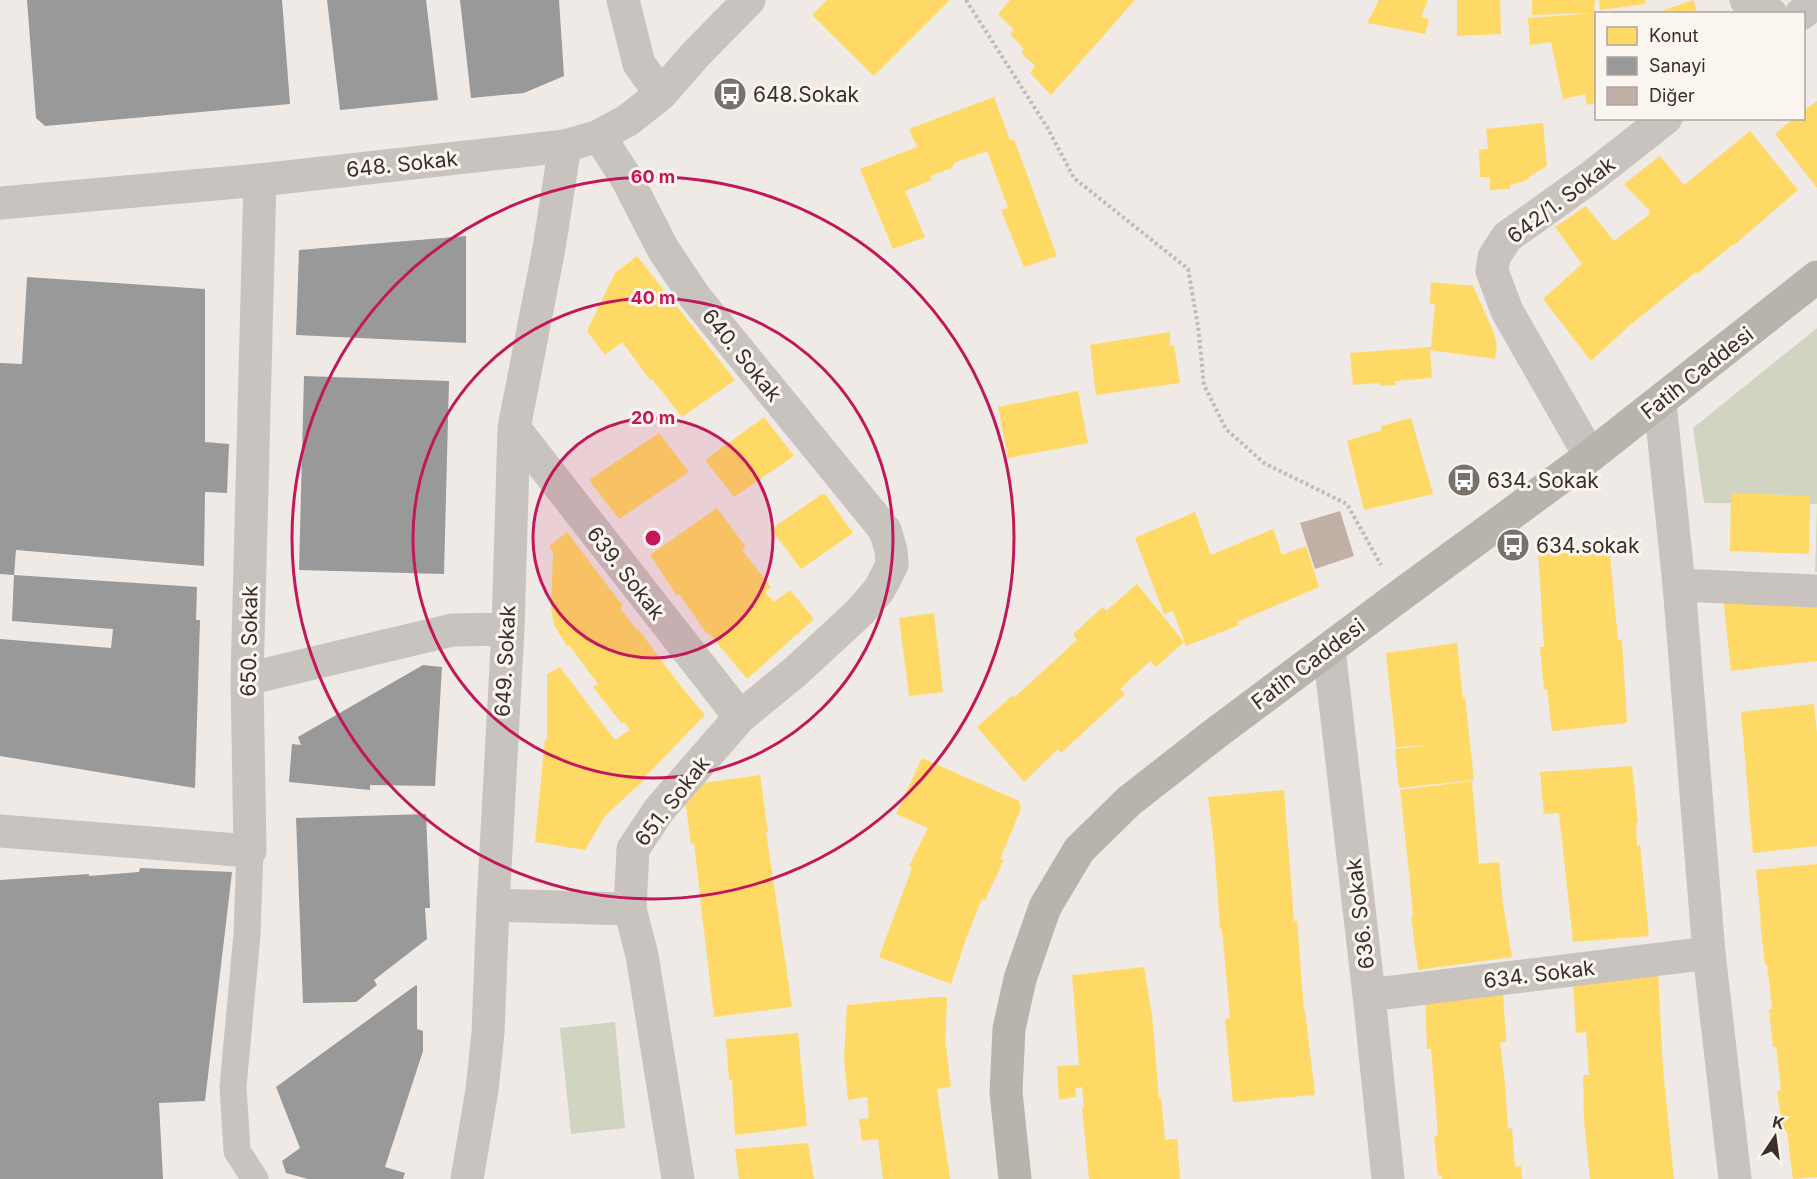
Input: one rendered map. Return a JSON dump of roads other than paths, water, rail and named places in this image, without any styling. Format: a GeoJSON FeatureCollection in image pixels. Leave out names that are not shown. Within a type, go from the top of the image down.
{"type":"FeatureCollection","features":[{"type":"Feature","properties":{"kind":"main road","name":"Fatih Caddesi"},"geometry":{"type":"LineString","coordinates":[[1015,1179],[1006,1092],[1009,1029],[1020,979],[1045,907],[1079,850],[1128,801],[1329,648],[1590,456],[1817,277]]}},
{"type":"Feature","properties":{"kind":"street"},"geometry":{"type":"LineString","coordinates":[[623,0],[639,64],[661,94]]}},
{"type":"Feature","properties":{"kind":"street","name":"648. Sokak"},"geometry":{"type":"LineString","coordinates":[[0,203],[260,180],[565,146],[599,136],[628,120],[661,94],[749,0]]}},
{"type":"Feature","properties":{"kind":"street"},"geometry":{"type":"LineString","coordinates":[[1746,0],[1767,12]]}},
{"type":"Feature","properties":{"kind":"street"},"geometry":{"type":"LineString","coordinates":[[1803,12],[1817,1]]}},
{"type":"Feature","properties":{"kind":"street","name":"642/1. Sokak"},"geometry":{"type":"LineString","coordinates":[[1590,456],[1507,311],[1492,271],[1494,257],[1507,237],[1591,177],[1663,120]]}},
{"type":"Feature","properties":{"kind":"street","name":"640. Sokak"},"geometry":{"type":"LineString","coordinates":[[599,136],[627,180],[663,249],[695,297],[885,530],[891,550],[892,565]]}},
{"type":"Feature","properties":{"kind":"street","name":"649. Sokak"},"geometry":{"type":"LineString","coordinates":[[467,1179],[482,1090],[488,1033],[508,629],[513,428],[549,248],[565,146]]}},
{"type":"Feature","properties":{"kind":"street","name":"650. Sokak"},"geometry":{"type":"LineString","coordinates":[[250,851],[247,679],[260,180]]}},
{"type":"Feature","properties":{"kind":"street"},"geometry":{"type":"LineString","coordinates":[[1660,402],[1679,585],[1709,953],[1735,1179]]}},
{"type":"Feature","properties":{"kind":"street","name":"639. Sokak"},"geometry":{"type":"LineString","coordinates":[[513,428],[741,717]]}},
{"type":"Feature","properties":{"kind":"street","name":"651. Sokak"},"geometry":{"type":"LineString","coordinates":[[678,1179],[642,956],[630,909],[633,849],[659,810],[741,717],[795,672],[860,612],[879,590],[892,565]]}},
{"type":"Feature","properties":{"kind":"street"},"geometry":{"type":"LineString","coordinates":[[1679,585],[1817,591]]}},
{"type":"Feature","properties":{"kind":"street"},"geometry":{"type":"LineString","coordinates":[[247,679],[452,630],[508,629]]}},
{"type":"Feature","properties":{"kind":"street","name":"636. Sokak"},"geometry":{"type":"LineString","coordinates":[[1329,648],[1388,1179]]}},
{"type":"Feature","properties":{"kind":"street"},"geometry":{"type":"LineString","coordinates":[[0,831],[250,851],[247,934],[233,1087],[237,1151],[255,1179]]}},
{"type":"Feature","properties":{"kind":"street"},"geometry":{"type":"LineString","coordinates":[[493,905],[630,909]]}},
{"type":"Feature","properties":{"kind":"street","name":"634. Sokak"},"geometry":{"type":"LineString","coordinates":[[1369,995],[1709,953]]}},
{"type":"Feature","properties":{"kind":"place","name":"648.Sokak"},"geometry":{"type":"Point","coordinates":[730,94]}},
{"type":"Feature","properties":{"kind":"place","name":"634. Sokak"},"geometry":{"type":"Point","coordinates":[1464,480]}},
{"type":"Feature","properties":{"kind":"place","name":"634.sokak"},"geometry":{"type":"Point","coordinates":[1513,545]}}]}
